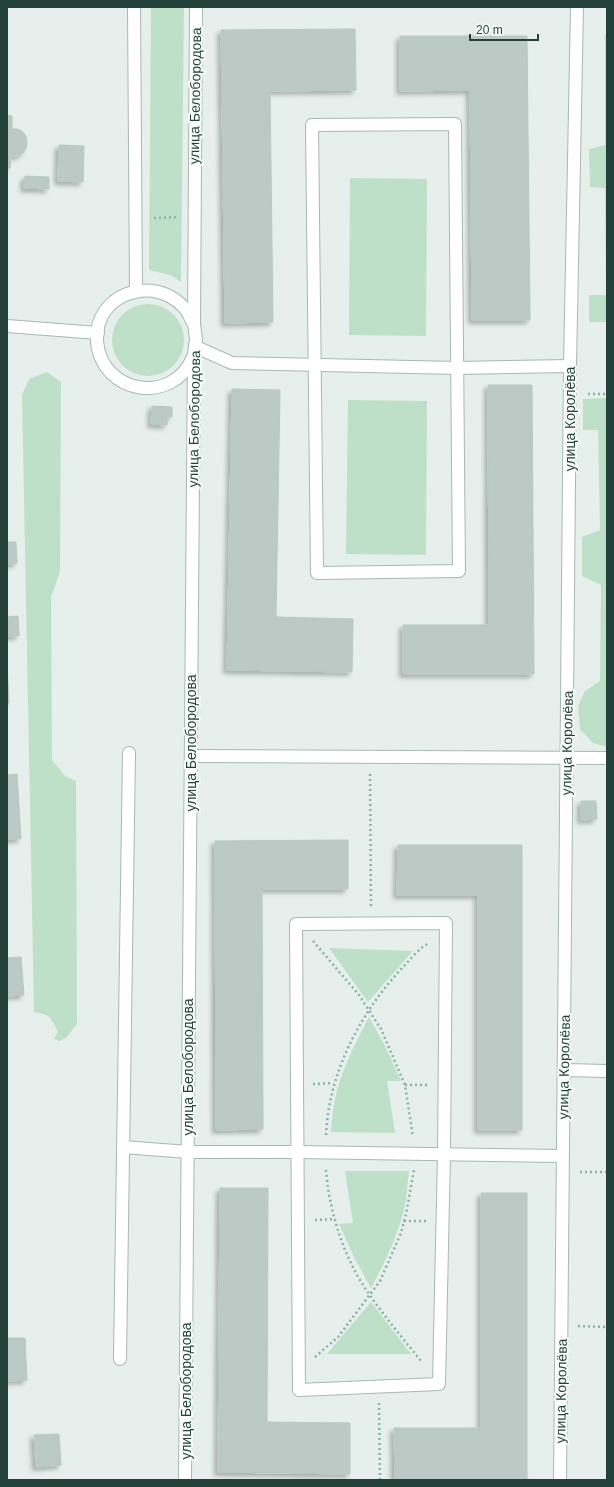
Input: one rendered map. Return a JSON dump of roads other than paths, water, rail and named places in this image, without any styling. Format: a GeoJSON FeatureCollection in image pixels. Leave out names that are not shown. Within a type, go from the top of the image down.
{"type":"FeatureCollection","features":[{"type":"Feature","properties":{"kind":"street"},"geometry":{"type":"LineString","coordinates":[[134,7],[136,291]]}},
{"type":"Feature","properties":{"kind":"street","name":"улица Белобородова"},"geometry":{"type":"LineString","coordinates":[[185,1480],[196,332],[194,324],[196,7]]}},
{"type":"Feature","properties":{"kind":"street","name":"улица Королёва"},"geometry":{"type":"LineString","coordinates":[[560,1480],[570,366],[577,7]]}},
{"type":"Feature","properties":{"kind":"street"},"geometry":{"type":"LineString","coordinates":[[455,124],[459,572],[317,572],[315,364],[312,125],[455,124]]}},
{"type":"Feature","properties":{"kind":"street"},"geometry":{"type":"LineString","coordinates":[[194,324],[181,304],[171,297],[152,290],[128,293],[114,302],[103,316],[98,332],[99,350],[105,366],[117,378],[132,386],[145,388],[158,388],[173,381],[186,369],[195,351],[232,363],[457,368],[570,366]]}},
{"type":"Feature","properties":{"kind":"street"},"geometry":{"type":"LineString","coordinates":[[7,326],[98,332]]}},
{"type":"Feature","properties":{"kind":"street"},"geometry":{"type":"LineString","coordinates":[[120,1359],[128,753]]}},
{"type":"Feature","properties":{"kind":"street"},"geometry":{"type":"LineString","coordinates":[[191,756],[607,758]]}},
{"type":"Feature","properties":{"kind":"street"},"geometry":{"type":"LineString","coordinates":[[446,923],[444,1154],[439,1384],[300,1390],[297,1152],[296,924],[446,923]]}},
{"type":"Feature","properties":{"kind":"street"},"geometry":{"type":"LineString","coordinates":[[564,1070],[607,1071]]}},
{"type":"Feature","properties":{"kind":"street"},"geometry":{"type":"LineString","coordinates":[[123,1147],[188,1152],[563,1156]]}}]}
